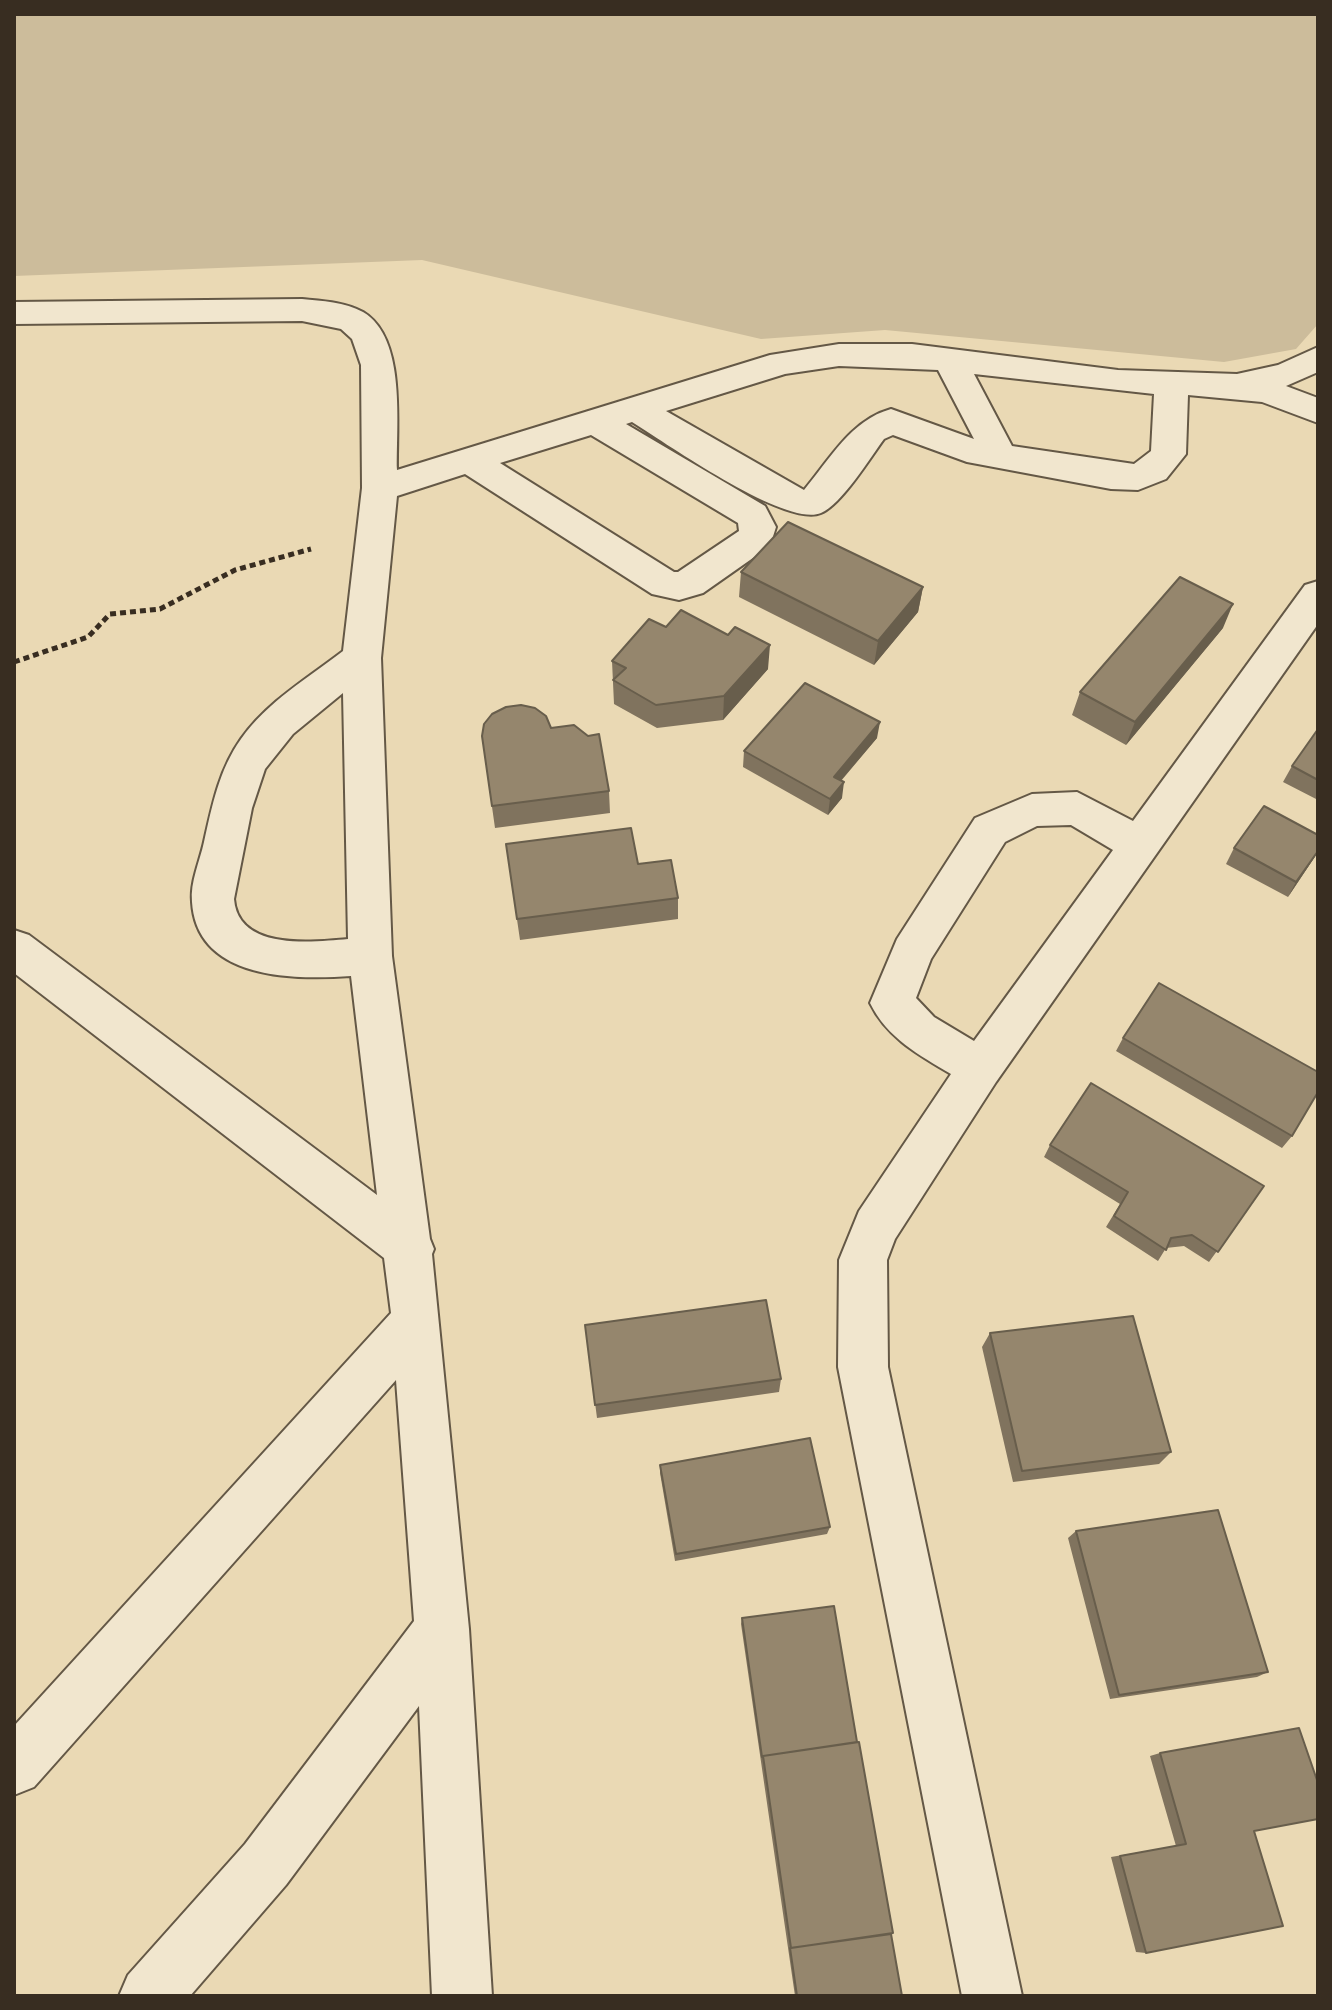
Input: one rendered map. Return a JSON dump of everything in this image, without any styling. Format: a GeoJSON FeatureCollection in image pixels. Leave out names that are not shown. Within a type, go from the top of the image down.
{"type":"FeatureCollection","features":[{"type":"Feature","properties":{"kind":"street"},"geometry":{"type":"LineString","coordinates":[[14,313],[302,310],[333,313],[357,322],[368,334],[378,365],[380,488],[362,658],[370,956],[410,1249],[442,1629],[462,1996]]}},
{"type":"Feature","properties":{"kind":"street"},"geometry":{"type":"LineString","coordinates":[[380,488],[782,363],[839,355],[912,355],[1118,381],[1234,386],[1268,392],[1318,411]]}},
{"type":"Feature","properties":{"kind":"street"},"geometry":{"type":"LineString","coordinates":[[1234,386],[1288,374],[1318,358]]}},
{"type":"Feature","properties":{"kind":"street"},"geometry":{"type":"LineString","coordinates":[[950,360],[1000,456]]}},
{"type":"Feature","properties":{"kind":"street"},"geometry":{"type":"LineString","coordinates":[[638,410],[800,504],[817,499],[883,422],[903,423],[967,450],[1111,476],[1138,477],[1153,470],[1168,454],[1172,383]]}},
{"type":"Feature","properties":{"kind":"street"},"geometry":{"type":"LineString","coordinates":[[469,460],[665,584],[679,586],[690,583],[757,537],[758,527],[752,515],[596,422]]}},
{"type":"Feature","properties":{"kind":"street"},"geometry":{"type":"LineString","coordinates":[[992,1996],[863,1367],[860,1309],[863,1260],[876,1227],[980,1068],[1318,595]]}},
{"type":"Feature","properties":{"kind":"street"},"geometry":{"type":"LineString","coordinates":[[362,658],[276,728],[256,749],[236,785],[213,904],[233,942],[260,953],[288,961],[370,956]]}},
{"type":"Feature","properties":{"kind":"street"},"geometry":{"type":"LineString","coordinates":[[980,1068],[918,1031],[892,1003],[912,952],[990,830],[1032,810],[1077,808],[1141,846]]}},
{"type":"Feature","properties":{"kind":"street"},"geometry":{"type":"LineString","coordinates":[[14,948],[410,1249]]}},
{"type":"Feature","properties":{"kind":"street"},"geometry":{"type":"LineString","coordinates":[[14,1767],[416,1321]]}},
{"type":"Feature","properties":{"kind":"street"},"geometry":{"type":"LineString","coordinates":[[149,1996],[223,1919],[260,1874],[442,1629]]}},
{"type":"Feature","properties":{"kind":"path"},"geometry":{"type":"LineString","coordinates":[[14,662],[88,637],[110,614],[160,609],[235,570],[311,549]]}},
{"type":"Feature","properties":{"kind":"shaded area"},"geometry":{"type":"Polygon","coordinates":[[[14,14],[1318,14],[1318,324],[1296,349],[1224,362],[885,330],[761,339],[422,260],[14,276],[14,14]]]}},
{"type":"Feature","properties":{"kind":"building"},"geometry":{"type":"Polygon","coordinates":[[[788,522],[923,587],[878,641],[741,572],[788,522]]]}},
{"type":"Feature","properties":{"kind":"building"},"geometry":{"type":"Polygon","coordinates":[[[1180,577],[1233,604],[1135,722],[1080,692],[1180,577]]]}},
{"type":"Feature","properties":{"kind":"building"},"geometry":{"type":"Polygon","coordinates":[[[681,610],[728,635],[735,627],[770,645],[724,696],[656,705],[613,680],[626,668],[612,661],[649,619],[666,627],[681,610]]]}},
{"type":"Feature","properties":{"kind":"building"},"geometry":{"type":"Polygon","coordinates":[[[805,683],[880,722],[834,777],[844,782],[830,799],[744,751],[805,683]]]}},
{"type":"Feature","properties":{"kind":"building"},"geometry":{"type":"Polygon","coordinates":[[[521,705],[535,708],[546,716],[551,728],[574,725],[588,736],[599,734],[609,791],[492,806],[482,736],[484,724],[492,714],[506,707],[521,705]]]}},
{"type":"Feature","properties":{"kind":"building"},"geometry":{"type":"Polygon","coordinates":[[[1318,729],[1318,780],[1292,766],[1318,729]]]}},
{"type":"Feature","properties":{"kind":"building"},"geometry":{"type":"Polygon","coordinates":[[[1264,806],[1318,835],[1318,851],[1296,882],[1234,848],[1264,806]]]}},
{"type":"Feature","properties":{"kind":"building"},"geometry":{"type":"Polygon","coordinates":[[[631,828],[638,864],[671,860],[678,898],[517,919],[506,844],[631,828]]]}},
{"type":"Feature","properties":{"kind":"building"},"geometry":{"type":"Polygon","coordinates":[[[1159,983],[1318,1072],[1318,1092],[1292,1136],[1123,1038],[1159,983]]]}},
{"type":"Feature","properties":{"kind":"building"},"geometry":{"type":"Polygon","coordinates":[[[1091,1083],[1264,1186],[1218,1252],[1192,1235],[1171,1238],[1166,1250],[1114,1216],[1128,1192],[1050,1145],[1091,1083]]]}},
{"type":"Feature","properties":{"kind":"building"},"geometry":{"type":"Polygon","coordinates":[[[766,1300],[781,1379],[595,1405],[585,1325],[766,1300]]]}},
{"type":"Feature","properties":{"kind":"building"},"geometry":{"type":"Polygon","coordinates":[[[1133,1316],[1171,1452],[1022,1471],[990,1333],[1133,1316]]]}},
{"type":"Feature","properties":{"kind":"building"},"geometry":{"type":"Polygon","coordinates":[[[810,1438],[830,1527],[676,1554],[660,1465],[810,1438]]]}},
{"type":"Feature","properties":{"kind":"building"},"geometry":{"type":"Polygon","coordinates":[[[1218,1510],[1268,1672],[1119,1695],[1076,1531],[1218,1510]]]}},
{"type":"Feature","properties":{"kind":"building"},"geometry":{"type":"Polygon","coordinates":[[[834,1606],[857,1742],[762,1757],[742,1618],[834,1606]]]}},
{"type":"Feature","properties":{"kind":"building"},"geometry":{"type":"Polygon","coordinates":[[[1299,1728],[1318,1783],[1318,1819],[1254,1831],[1283,1926],[1146,1953],[1120,1856],[1186,1844],[1160,1753],[1299,1728]]]}},
{"type":"Feature","properties":{"kind":"building"},"geometry":{"type":"Polygon","coordinates":[[[859,1742],[893,1933],[791,1948],[763,1756],[859,1742]]]}},
{"type":"Feature","properties":{"kind":"building"},"geometry":{"type":"Polygon","coordinates":[[[891,1934],[902,1996],[797,1996],[790,1948],[891,1934]]]}}]}
